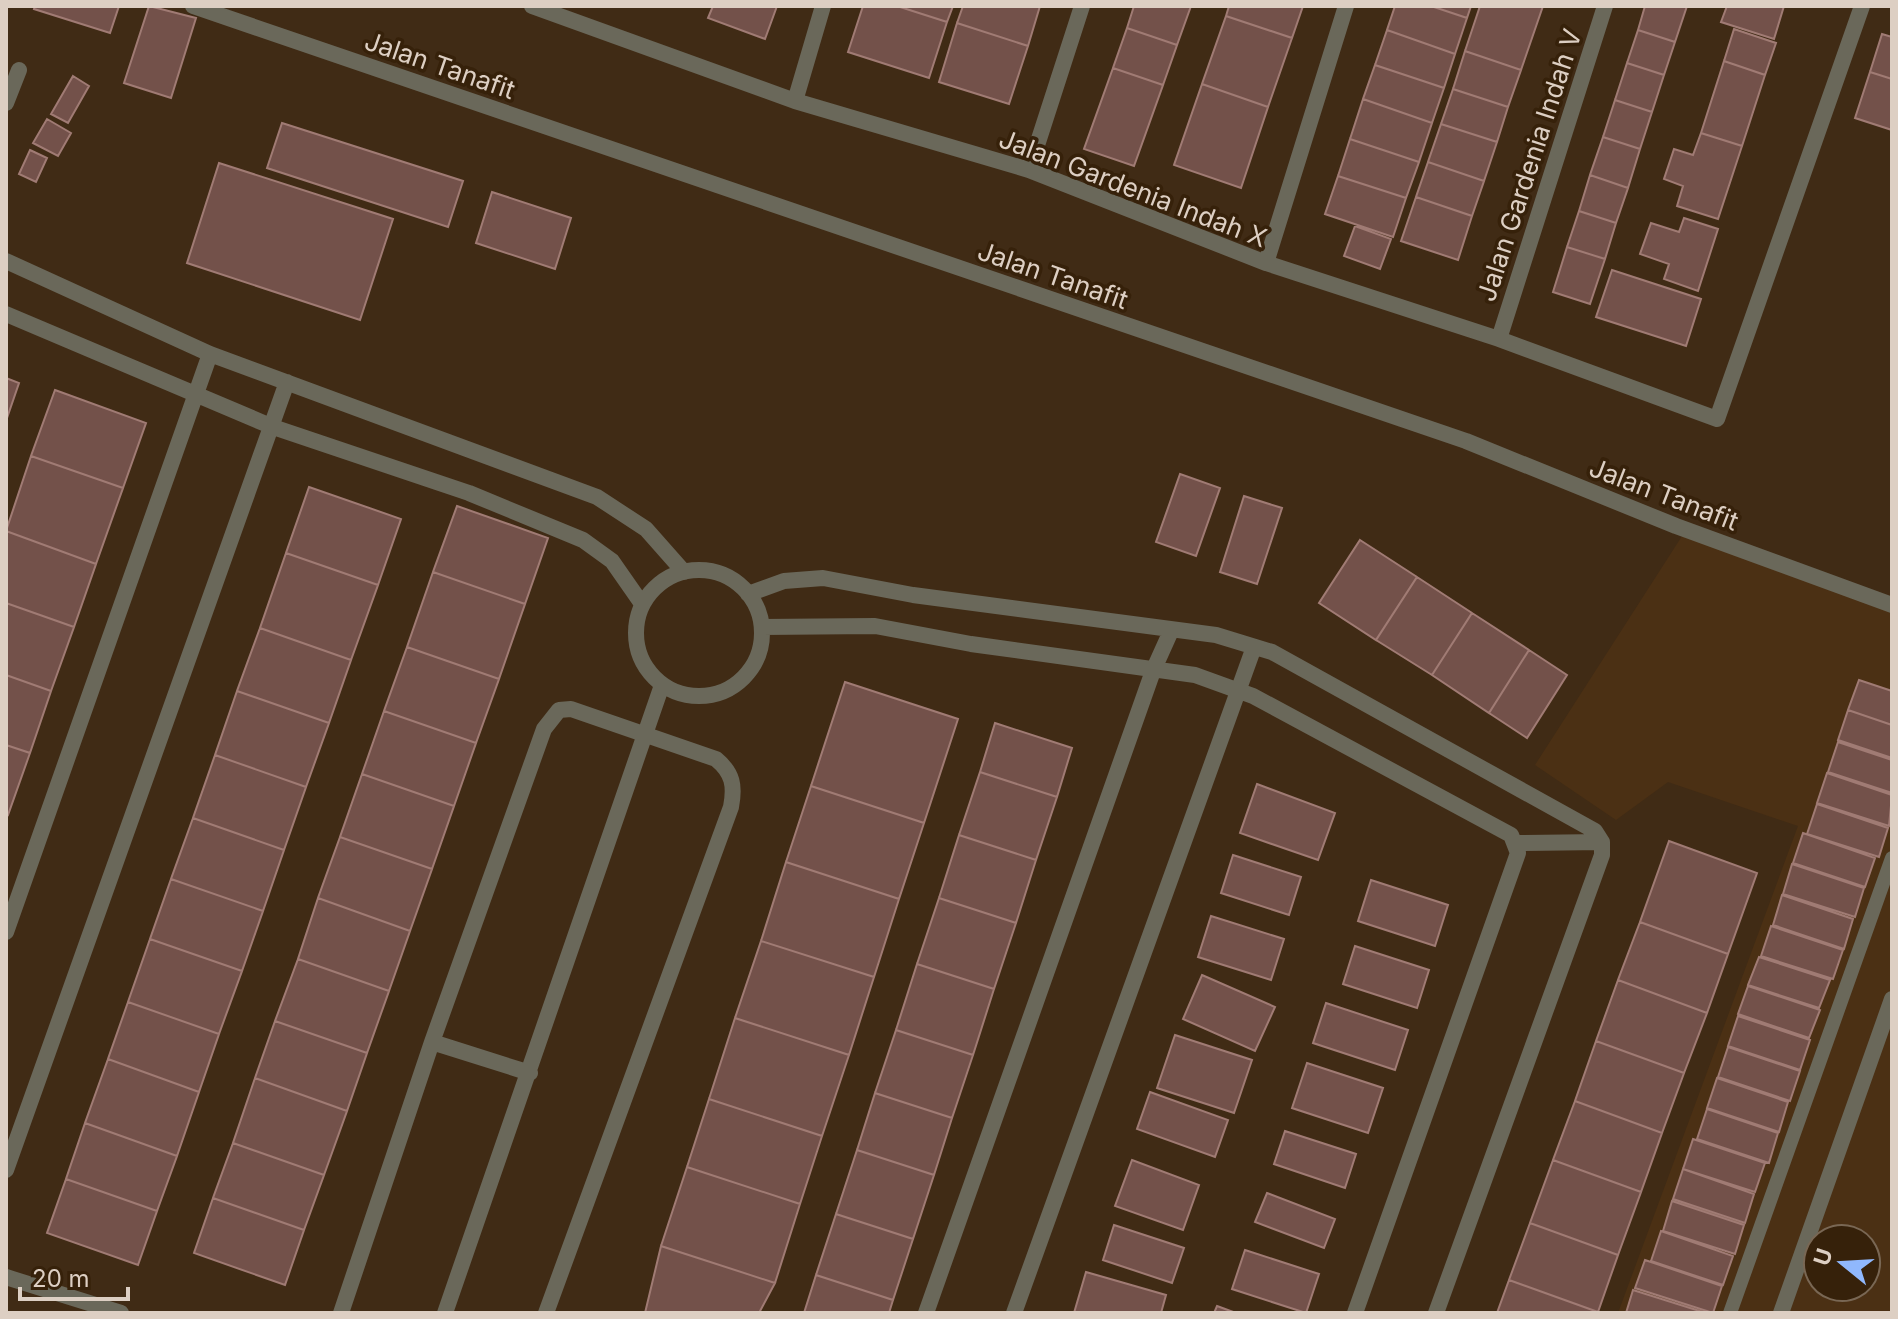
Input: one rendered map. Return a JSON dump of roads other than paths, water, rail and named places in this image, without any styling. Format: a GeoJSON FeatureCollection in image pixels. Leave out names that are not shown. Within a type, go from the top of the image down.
{"type":"FeatureCollection","features":[{"type":"Feature","properties":{"kind":"street","name":"Jalan Tanafit"},"geometry":{"type":"LineString","coordinates":[[193,6],[1466,441],[1676,526],[1892,605]]}},
{"type":"Feature","properties":{"kind":"street","name":"Jalan Gardenia Indah X"},"geometry":{"type":"LineString","coordinates":[[532,6],[550,9],[795,101],[1029,170],[1266,263],[1499,339],[1717,419],[1862,6]]}},
{"type":"Feature","properties":{"kind":"street"},"geometry":{"type":"LineString","coordinates":[[795,101],[823,6]]}},
{"type":"Feature","properties":{"kind":"street"},"geometry":{"type":"LineString","coordinates":[[1029,170],[1082,6]]}},
{"type":"Feature","properties":{"kind":"street"},"geometry":{"type":"LineString","coordinates":[[1266,263],[1346,6]]}},
{"type":"Feature","properties":{"kind":"street","name":"Jalan Gardenia Indah V"},"geometry":{"type":"LineString","coordinates":[[1499,339],[1605,6]]}},
{"type":"Feature","properties":{"kind":"street"},"geometry":{"type":"LineString","coordinates":[[6,103],[19,70]]}},
{"type":"Feature","properties":{"kind":"street"},"geometry":{"type":"LineString","coordinates":[[6,261],[210,354],[597,497],[646,529],[684,572]]}},
{"type":"Feature","properties":{"kind":"street"},"geometry":{"type":"LineString","coordinates":[[6,314],[273,427],[469,493],[583,540],[612,561],[642,604]]}},
{"type":"Feature","properties":{"kind":"street"},"geometry":{"type":"LineString","coordinates":[[6,932],[210,354]]}},
{"type":"Feature","properties":{"kind":"street"},"geometry":{"type":"LineString","coordinates":[[6,1170],[287,382]]}},
{"type":"Feature","properties":{"kind":"street"},"geometry":{"type":"LineString","coordinates":[[684,572],[719,573],[748,594],[757,609],[762,627],[755,662],[730,688],[696,696],[662,685],[649,672],[638,648],[637,621],[642,604],[660,584],[684,572]]}},
{"type":"Feature","properties":{"kind":"street"},"geometry":{"type":"LineString","coordinates":[[748,594],[784,581],[823,578],[913,595],[1216,635],[1272,652],[1595,831],[1602,842],[1602,855],[1436,1313]]}},
{"type":"Feature","properties":{"kind":"street"},"geometry":{"type":"LineString","coordinates":[[762,627],[875,626],[1153,671],[1195,675],[1237,690],[1511,835],[1517,843],[1518,853],[1355,1313]]}},
{"type":"Feature","properties":{"kind":"street"},"geometry":{"type":"LineString","coordinates":[[926,1313],[1153,671],[1171,631]]}},
{"type":"Feature","properties":{"kind":"street"},"geometry":{"type":"LineString","coordinates":[[1014,1313],[1254,647]]}},
{"type":"Feature","properties":{"kind":"street"},"geometry":{"type":"LineString","coordinates":[[445,1313],[662,685]]}},
{"type":"Feature","properties":{"kind":"street"},"geometry":{"type":"LineString","coordinates":[[341,1313],[432,1042],[548,722],[559,710],[571,709],[716,759],[727,767],[732,779],[733,799],[546,1313]]}},
{"type":"Feature","properties":{"kind":"street"},"geometry":{"type":"LineString","coordinates":[[1517,843],[1602,842]]}},
{"type":"Feature","properties":{"kind":"street"},"geometry":{"type":"LineString","coordinates":[[1784,1312],[1892,999]]}},
{"type":"Feature","properties":{"kind":"street"},"geometry":{"type":"LineString","coordinates":[[432,1042],[530,1073]]}},
{"type":"Feature","properties":{"kind":"street"},"geometry":{"type":"LineString","coordinates":[[6,1277],[121,1313]]}},
{"type":"Feature","properties":{"kind":"lane"},"geometry":{"type":"LineString","coordinates":[[1730,1313],[1892,858]]}}]}
